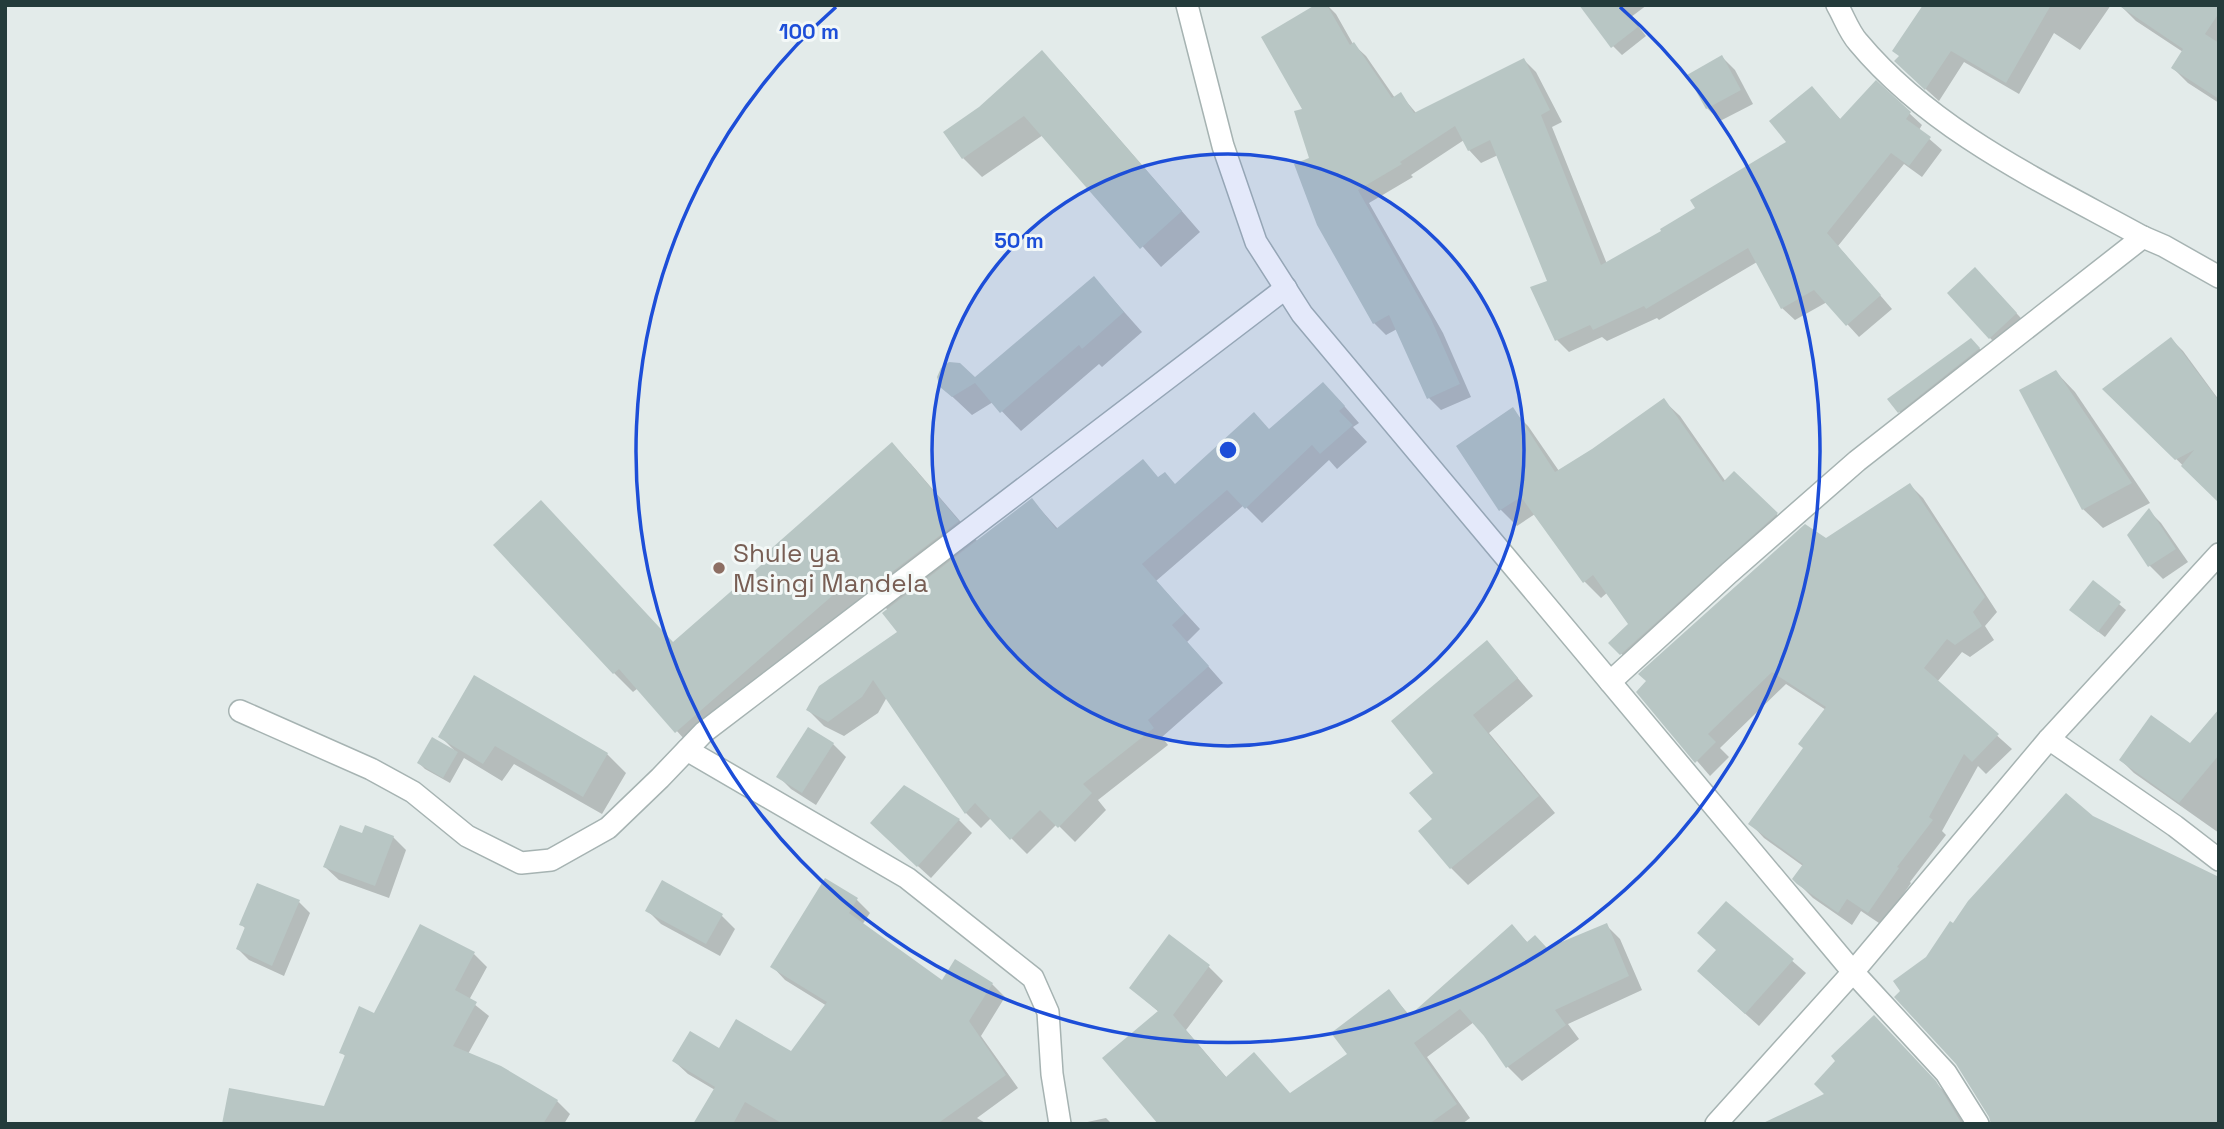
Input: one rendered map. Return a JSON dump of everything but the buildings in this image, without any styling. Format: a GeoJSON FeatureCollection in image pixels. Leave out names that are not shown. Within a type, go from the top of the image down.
{"type":"FeatureCollection","features":[{"type":"Feature","properties":{"kind":"street"},"geometry":{"type":"LineString","coordinates":[[1187,5],[1223,146],[1256,242],[1302,314],[1853,971],[1946,1073],[1978,1124]]}},
{"type":"Feature","properties":{"kind":"street"},"geometry":{"type":"LineString","coordinates":[[1837,5],[1856,41],[1909,96],[1976,144],[2219,277]]}},
{"type":"Feature","properties":{"kind":"street"},"geometry":{"type":"LineString","coordinates":[[1610,682],[1857,461],[2143,237]]}},
{"type":"Feature","properties":{"kind":"street"},"geometry":{"type":"LineString","coordinates":[[240,711],[371,769],[413,792],[467,836],[520,863],[551,860],[608,828],[705,732],[1286,288]]}},
{"type":"Feature","properties":{"kind":"street"},"geometry":{"type":"LineString","coordinates":[[1716,1124],[1853,971],[2049,739],[2219,554]]}},
{"type":"Feature","properties":{"kind":"street"},"geometry":{"type":"LineString","coordinates":[[2049,739],[2175,825],[2219,860]]}},
{"type":"Feature","properties":{"kind":"street"},"geometry":{"type":"LineString","coordinates":[[687,750],[908,878],[1033,978],[1048,1012],[1059,1124]]}},
{"type":"Feature","properties":{"kind":"place","name":"Shule ya Msingi Mandela"},"geometry":{"type":"Point","coordinates":[719,568]}}]}
